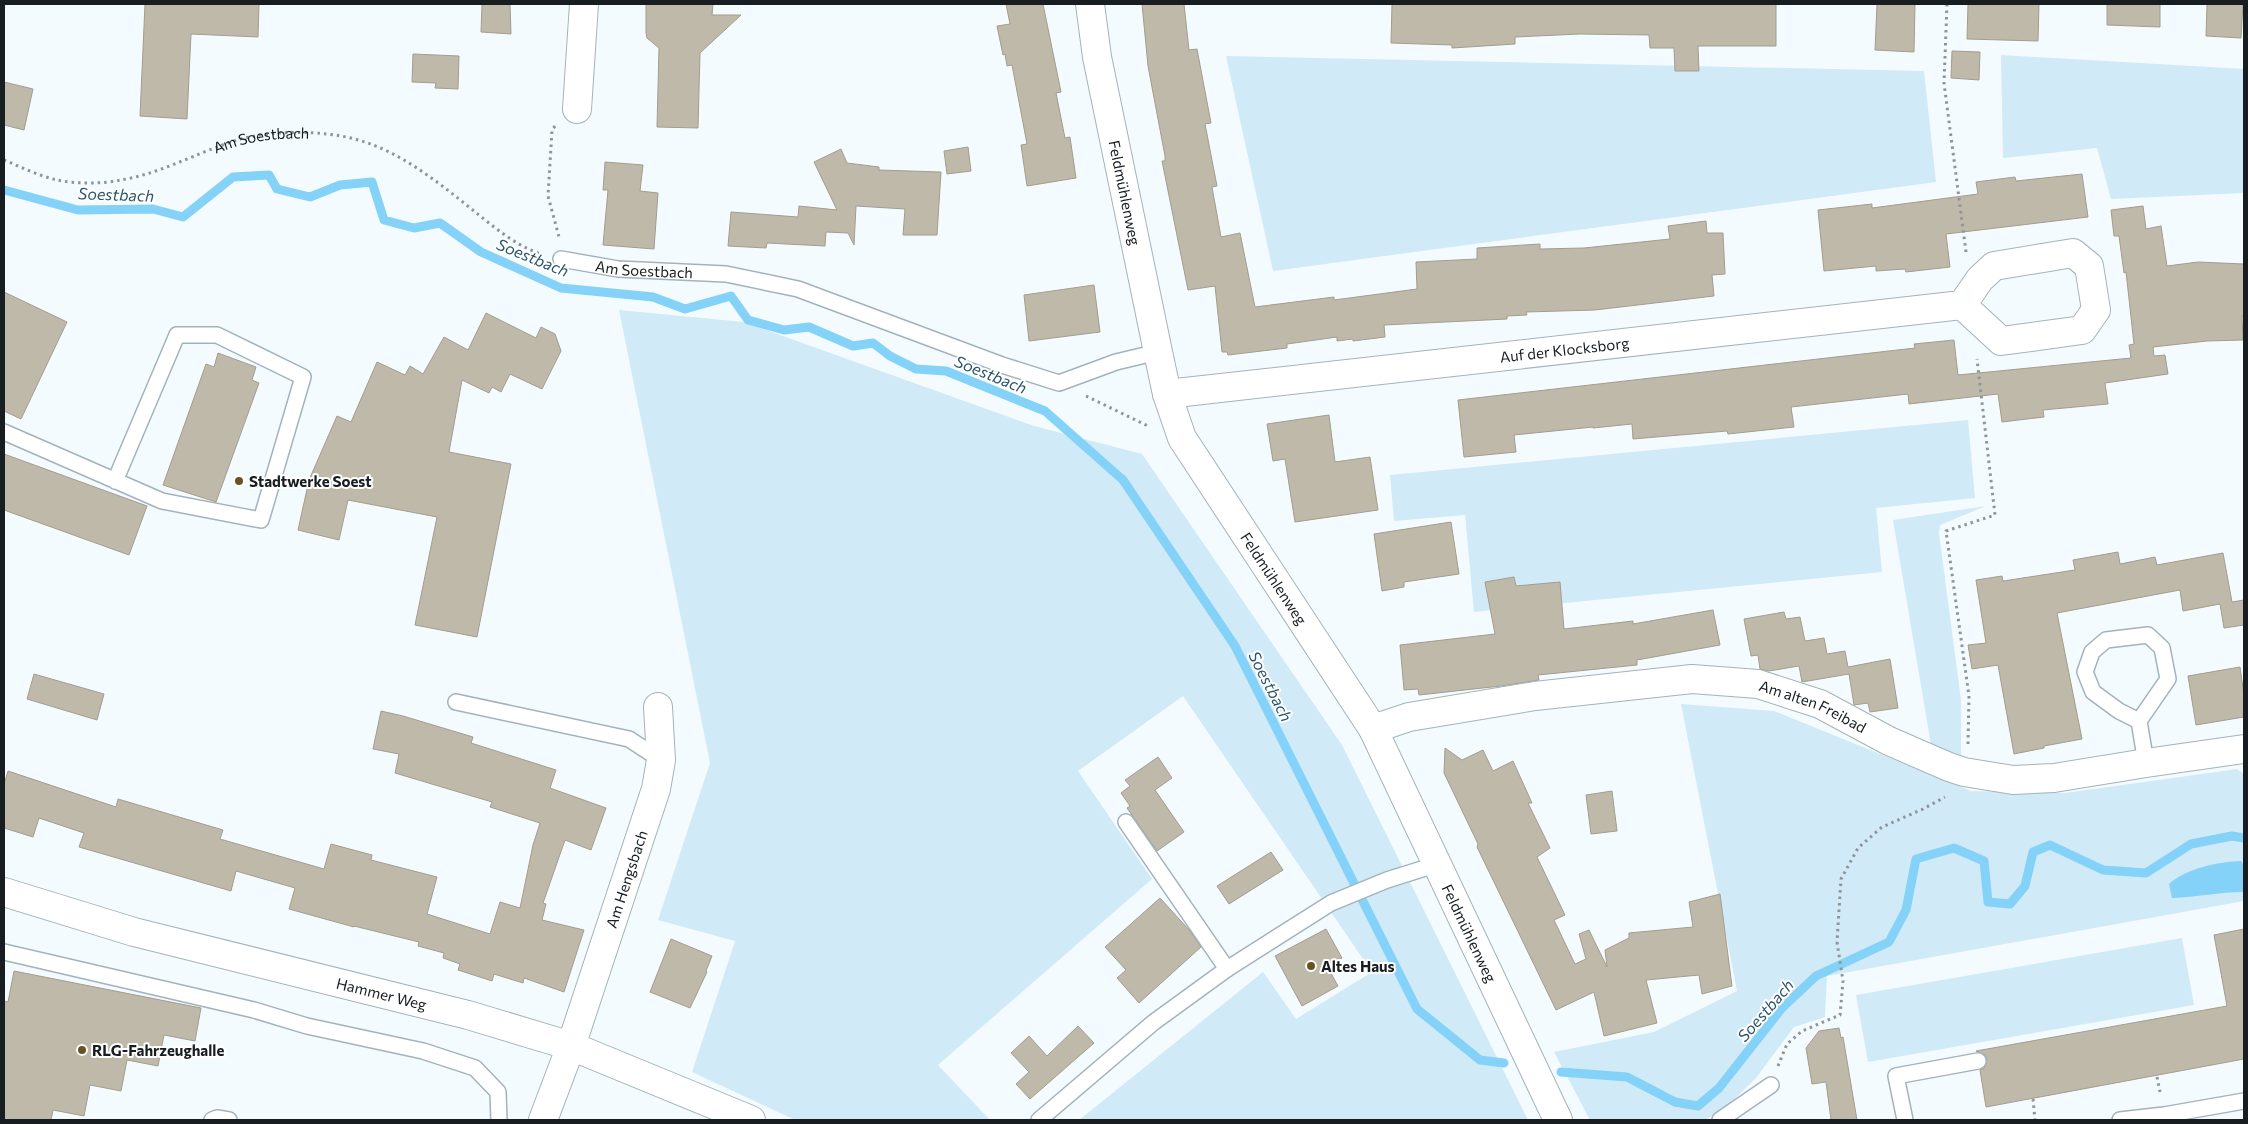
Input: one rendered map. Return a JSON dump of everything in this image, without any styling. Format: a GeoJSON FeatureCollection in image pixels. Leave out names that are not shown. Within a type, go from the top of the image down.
{"type":"FeatureCollection","features":[{"type":"Feature","properties":{"kind":"street"},"geometry":{"type":"LineString","coordinates":[[577,109],[584,4]]}},
{"type":"Feature","properties":{"kind":"street","name":"Feldmühlenweg"},"geometry":{"type":"LineString","coordinates":[[1090,4],[1097,57],[1158,352],[1167,394],[1182,438],[1373,729],[1558,1120]]}},
{"type":"Feature","properties":{"kind":"street"},"geometry":{"type":"LineString","coordinates":[[2073,253],[2088,266],[2096,310],[2082,330],[2001,341],[1962,305],[1980,279],[1994,266],[2073,253]]}},
{"type":"Feature","properties":{"kind":"street","name":"Auf der Klocksborg"},"geometry":{"type":"LineString","coordinates":[[1167,394],[1962,305]]}},
{"type":"Feature","properties":{"kind":"street","name":"Am alten Freibad"},"geometry":{"type":"LineString","coordinates":[[1373,729],[1409,717],[1535,696],[1692,679],[1758,684],[1820,704],[1889,741],[1964,772],[2013,780],[2054,778],[2244,749]]}},
{"type":"Feature","properties":{"kind":"street","name":"Am Hengsbach"},"geometry":{"type":"LineString","coordinates":[[543,1120],[571,1046],[656,790],[661,760],[658,708]]}},
{"type":"Feature","properties":{"kind":"street","name":"Hammer Weg"},"geometry":{"type":"LineString","coordinates":[[4,892],[134,932],[468,1015],[571,1046],[751,1120]]}},
{"type":"Feature","properties":{"kind":"lane","name":"Am Soestbach"},"geometry":{"type":"LineString","coordinates":[[561,259],[618,269],[726,274],[798,289],[1002,365],[1058,383]]}},
{"type":"Feature","properties":{"kind":"lane"},"geometry":{"type":"LineString","coordinates":[[4,432],[115,481],[162,501],[261,520],[303,377],[217,335],[177,335],[115,481]]}},
{"type":"Feature","properties":{"kind":"lane"},"geometry":{"type":"LineString","coordinates":[[1058,383],[1116,362],[1158,352]]}},
{"type":"Feature","properties":{"kind":"lane"},"geometry":{"type":"LineString","coordinates":[[2139,722],[2119,712],[2093,692],[2085,672],[2092,652],[2106,640],[2148,635],[2162,648],[2168,679],[2139,722],[2146,763]]}},
{"type":"Feature","properties":{"kind":"lane"},"geometry":{"type":"LineString","coordinates":[[456,702],[629,739],[661,760]]}},
{"type":"Feature","properties":{"kind":"lane"},"geometry":{"type":"LineString","coordinates":[[1126,822],[1227,969]]}},
{"type":"Feature","properties":{"kind":"lane"},"geometry":{"type":"LineString","coordinates":[[1039,1120],[1154,1022],[1227,969],[1331,903],[1387,880],[1438,864]]}},
{"type":"Feature","properties":{"kind":"lane"},"geometry":{"type":"LineString","coordinates":[[4,952],[254,1010],[306,1026],[423,1052],[475,1068],[498,1092],[499,1120]]}},
{"type":"Feature","properties":{"kind":"lane"},"geometry":{"type":"LineString","coordinates":[[1905,1120],[1896,1076],[1978,1061]]}},
{"type":"Feature","properties":{"kind":"lane"},"geometry":{"type":"LineString","coordinates":[[1720,1120],[1770,1085]]}},
{"type":"Feature","properties":{"kind":"lane"},"geometry":{"type":"LineString","coordinates":[[2120,1120],[2164,1115],[2244,1101]]}},
{"type":"Feature","properties":{"kind":"lane"},"geometry":{"type":"LineString","coordinates":[[212,1120],[217,1118],[228,1120]]}},
{"type":"Feature","properties":{"kind":"path"},"geometry":{"type":"LineString","coordinates":[[1947,4],[1944,83],[1966,254],[1980,279]]}},
{"type":"Feature","properties":{"kind":"path"},"geometry":{"type":"LineString","coordinates":[[561,259],[560,236],[548,196],[552,130],[577,109]]}},
{"type":"Feature","properties":{"kind":"path","name":"Am Soestbach"},"geometry":{"type":"LineString","coordinates":[[4,160],[57,180],[88,182],[121,181],[150,173],[231,142],[290,131],[340,135],[378,145],[412,164],[496,228],[533,251],[561,259]]}},
{"type":"Feature","properties":{"kind":"path"},"geometry":{"type":"LineString","coordinates":[[1770,1085],[1787,1044],[1802,1031],[1840,1014],[1843,981],[1838,942],[1841,880],[1858,848],[1882,827],[1923,809],[1952,793],[1964,772],[1968,760],[1969,696],[1946,531],[1995,516],[1977,355],[1989,329]]}},
{"type":"Feature","properties":{"kind":"path"},"geometry":{"type":"LineString","coordinates":[[1058,383],[1135,421],[1182,438]]}},
{"type":"Feature","properties":{"kind":"path"},"geometry":{"type":"LineString","coordinates":[[2033,1099],[2035,1120]]}},
{"type":"Feature","properties":{"kind":"shaded area"},"geometry":{"type":"Polygon","coordinates":[[[2001,55],[2244,69],[2244,193],[2111,199],[2097,148],[2003,158],[2001,55]]]}},
{"type":"Feature","properties":{"kind":"shaded area"},"geometry":{"type":"Polygon","coordinates":[[[1226,56],[1924,71],[1936,182],[1273,271],[1226,56]]]}},
{"type":"Feature","properties":{"kind":"shaded area"},"geometry":{"type":"Polygon","coordinates":[[[619,310],[744,322],[1034,426],[1142,454],[1342,745],[1528,1120],[1079,1120],[1263,972],[1296,1019],[1372,972],[1183,696],[1078,771],[1152,879],[938,1065],[990,1120],[795,1120],[692,1072],[735,941],[658,920],[710,763],[619,310]]]}},
{"type":"Feature","properties":{"kind":"shaded area"},"geometry":{"type":"Polygon","coordinates":[[[1968,420],[1975,498],[1876,508],[1882,572],[1474,612],[1465,515],[1394,521],[1390,475],[1968,420]]]}},
{"type":"Feature","properties":{"kind":"shaded area"},"geometry":{"type":"Polygon","coordinates":[[[1986,506],[1940,525],[1939,533],[1961,700],[1961,759],[1932,751],[1893,520],[1986,506]]]}},
{"type":"Feature","properties":{"kind":"shaded area"},"geometry":{"type":"Polygon","coordinates":[[[1681,704],[1774,711],[1971,791],[2065,793],[2237,769],[2244,774],[2244,901],[1827,976],[1825,1017],[1794,1027],[1756,1078],[1723,1110],[1705,1120],[1590,1120],[1554,1052],[1654,1032],[1737,991],[1681,704]]]}},
{"type":"Feature","properties":{"kind":"shaded area"},"geometry":{"type":"Polygon","coordinates":[[[2182,938],[2194,1005],[1868,1062],[1856,995],[2182,938]]]}},
{"type":"Feature","properties":{"kind":"water"},"geometry":{"type":"Polygon","coordinates":[[[2241,861],[2244,865],[2244,892],[2172,898],[2169,884],[2176,878],[2213,864],[2241,861]]]}},
{"type":"Feature","properties":{"kind":"building"},"geometry":{"type":"Polygon","coordinates":[[[145,4],[259,4],[258,37],[191,34],[187,119],[140,116],[145,4]]]}},
{"type":"Feature","properties":{"kind":"building"},"geometry":{"type":"Polygon","coordinates":[[[482,4],[510,4],[511,34],[481,32],[482,4]]]}},
{"type":"Feature","properties":{"kind":"building"},"geometry":{"type":"Polygon","coordinates":[[[646,4],[713,4],[712,15],[741,15],[700,53],[698,128],[657,127],[659,48],[647,38],[646,4]]]}},
{"type":"Feature","properties":{"kind":"building"},"geometry":{"type":"Polygon","coordinates":[[[1006,4],[1043,4],[1061,92],[1056,93],[1065,138],[1070,137],[1076,178],[1027,186],[1021,145],[1027,144],[1012,65],[1007,66],[997,26],[1010,24],[1006,4]]]}},
{"type":"Feature","properties":{"kind":"building"},"geometry":{"type":"Polygon","coordinates":[[[1142,4],[1184,4],[1189,50],[1197,49],[1211,123],[1205,124],[1217,186],[1212,187],[1221,237],[1240,233],[1255,307],[1334,297],[1334,300],[1417,289],[1416,262],[1477,259],[1477,248],[1540,244],[1540,249],[1584,248],[1670,239],[1668,226],[1706,221],[1707,233],[1723,233],[1725,274],[1712,275],[1714,296],[1595,310],[1526,312],[1527,315],[1507,316],[1507,319],[1384,325],[1385,337],[1337,341],[1337,337],[1287,344],[1287,348],[1228,355],[1227,352],[1222,352],[1215,286],[1188,290],[1162,161],[1165,161],[1165,156],[1148,66],[1142,4]]]}},
{"type":"Feature","properties":{"kind":"building"},"geometry":{"type":"Polygon","coordinates":[[[1392,4],[1776,4],[1776,46],[1698,46],[1699,71],[1675,71],[1674,48],[1650,48],[1649,35],[1580,34],[1515,37],[1515,44],[1452,48],[1452,45],[1391,43],[1392,4]]]}},
{"type":"Feature","properties":{"kind":"building"},"geometry":{"type":"Polygon","coordinates":[[[1877,4],[1915,4],[1914,52],[1875,50],[1877,4]]]}},
{"type":"Feature","properties":{"kind":"building"},"geometry":{"type":"Polygon","coordinates":[[[1968,4],[2039,4],[2038,41],[1967,39],[1968,4]]]}},
{"type":"Feature","properties":{"kind":"building"},"geometry":{"type":"Polygon","coordinates":[[[2107,4],[2160,4],[2160,27],[2107,25],[2107,4]]]}},
{"type":"Feature","properties":{"kind":"building"},"geometry":{"type":"Polygon","coordinates":[[[2207,4],[2243,4],[2241,38],[2206,36],[2207,4]]]}},
{"type":"Feature","properties":{"kind":"building"},"geometry":{"type":"Polygon","coordinates":[[[1952,51],[1980,52],[1979,80],[1951,78],[1952,51]]]}},
{"type":"Feature","properties":{"kind":"building"},"geometry":{"type":"Polygon","coordinates":[[[413,54],[459,56],[458,89],[435,88],[436,83],[412,82],[413,54]]]}},
{"type":"Feature","properties":{"kind":"building"},"geometry":{"type":"Polygon","coordinates":[[[4,82],[33,89],[24,130],[4,125],[4,82]]]}},
{"type":"Feature","properties":{"kind":"building"},"geometry":{"type":"Polygon","coordinates":[[[968,147],[971,171],[947,174],[944,151],[968,147]]]}},
{"type":"Feature","properties":{"kind":"building"},"geometry":{"type":"Polygon","coordinates":[[[841,149],[847,163],[879,167],[879,170],[941,172],[937,235],[903,235],[905,209],[856,206],[854,245],[848,233],[826,232],[825,246],[767,243],[766,248],[728,246],[731,212],[798,217],[799,206],[837,210],[814,162],[841,149]]]}},
{"type":"Feature","properties":{"kind":"building"},"geometry":{"type":"Polygon","coordinates":[[[605,162],[643,165],[640,191],[658,193],[654,249],[603,245],[608,190],[603,190],[605,162]]]}},
{"type":"Feature","properties":{"kind":"building"},"geometry":{"type":"Polygon","coordinates":[[[2082,174],[2088,217],[1946,234],[1950,267],[1906,272],[1905,269],[1876,271],[1876,266],[1824,271],[1818,210],[1872,204],[1872,208],[1978,194],[1976,182],[2015,177],[2016,181],[2082,174]]]}},
{"type":"Feature","properties":{"kind":"building"},"geometry":{"type":"Polygon","coordinates":[[[2143,206],[2146,229],[2161,226],[2167,266],[2198,262],[2244,264],[2243,340],[2207,341],[2153,347],[2154,356],[2165,355],[2168,374],[2105,383],[2108,404],[2043,410],[2044,417],[2002,422],[1998,394],[1909,404],[1908,394],[1791,407],[1794,427],[1728,434],[1727,431],[1633,439],[1632,424],[1593,427],[1514,435],[1516,452],[1464,457],[1458,400],[1915,348],[1914,344],[1954,340],[1958,375],[2131,358],[2129,345],[2134,344],[2126,272],[2124,273],[2119,236],[2114,236],[2111,210],[2143,206]]]}},
{"type":"Feature","properties":{"kind":"building"},"geometry":{"type":"Polygon","coordinates":[[[1094,285],[1100,332],[1029,341],[1024,295],[1094,285]]]}},
{"type":"Feature","properties":{"kind":"building"},"geometry":{"type":"Polygon","coordinates":[[[4,292],[67,322],[21,419],[4,411],[4,292]]]}},
{"type":"Feature","properties":{"kind":"building"},"geometry":{"type":"Polygon","coordinates":[[[486,313],[536,338],[541,327],[555,334],[561,351],[542,389],[510,374],[501,392],[492,387],[489,393],[462,380],[449,452],[511,464],[477,637],[415,625],[437,517],[348,500],[339,540],[298,530],[309,480],[337,416],[351,422],[377,362],[405,375],[410,366],[423,374],[444,337],[468,350],[486,313]]]}},
{"type":"Feature","properties":{"kind":"building"},"geometry":{"type":"Polygon","coordinates":[[[218,353],[256,367],[252,380],[259,383],[216,502],[163,485],[206,364],[214,367],[218,353]]]}},
{"type":"Feature","properties":{"kind":"building"},"geometry":{"type":"Polygon","coordinates":[[[1329,415],[1335,462],[1370,457],[1378,510],[1295,522],[1285,459],[1273,461],[1267,424],[1329,415]]]}},
{"type":"Feature","properties":{"kind":"building"},"geometry":{"type":"Polygon","coordinates":[[[4,454],[147,506],[129,555],[4,510],[4,454]]]}},
{"type":"Feature","properties":{"kind":"building"},"geometry":{"type":"Polygon","coordinates":[[[1451,522],[1459,574],[1404,582],[1404,587],[1382,591],[1374,534],[1451,522]]]}},
{"type":"Feature","properties":{"kind":"building"},"geometry":{"type":"Polygon","coordinates":[[[2118,552],[2120,564],[2155,557],[2157,565],[2223,553],[2232,602],[2244,600],[2244,625],[2224,628],[2220,604],[2183,611],[2180,590],[2057,613],[2082,739],[2014,754],[1998,665],[1972,669],[1968,645],[1986,643],[1976,580],[2002,576],[2003,581],[2075,570],[2073,560],[2118,552]]]}},
{"type":"Feature","properties":{"kind":"building"},"geometry":{"type":"Polygon","coordinates":[[[1514,577],[1516,586],[1560,582],[1564,629],[1633,621],[1633,624],[1713,610],[1720,645],[1637,660],[1637,665],[1538,675],[1539,680],[1501,686],[1419,695],[1418,689],[1404,690],[1400,645],[1495,634],[1485,582],[1514,577]]]}},
{"type":"Feature","properties":{"kind":"building"},"geometry":{"type":"Polygon","coordinates":[[[1784,612],[1786,619],[1800,617],[1805,641],[1824,638],[1827,654],[1845,651],[1848,667],[1890,659],[1898,708],[1870,712],[1868,703],[1854,705],[1849,674],[1802,682],[1799,666],[1769,671],[1760,669],[1758,655],[1751,656],[1744,619],[1784,612]]]}},
{"type":"Feature","properties":{"kind":"building"},"geometry":{"type":"Polygon","coordinates":[[[2240,667],[2244,695],[2244,717],[2196,725],[2188,676],[2240,667]]]}},
{"type":"Feature","properties":{"kind":"building"},"geometry":{"type":"Polygon","coordinates":[[[34,674],[104,694],[97,720],[27,699],[34,674]]]}},
{"type":"Feature","properties":{"kind":"building"},"geometry":{"type":"Polygon","coordinates":[[[381,711],[473,737],[471,743],[556,770],[550,788],[606,808],[591,850],[565,840],[543,903],[546,904],[542,920],[584,930],[564,992],[524,978],[523,983],[494,974],[492,981],[458,970],[460,964],[443,958],[444,953],[418,946],[419,942],[289,909],[295,888],[236,871],[231,891],[79,847],[84,833],[39,818],[33,837],[4,828],[4,784],[8,771],[116,807],[118,799],[223,830],[220,839],[324,869],[331,844],[372,855],[371,860],[437,877],[427,914],[490,934],[500,902],[520,908],[533,845],[540,823],[490,807],[492,802],[395,773],[399,754],[373,749],[381,711]]]}},
{"type":"Feature","properties":{"kind":"building"},"geometry":{"type":"Polygon","coordinates":[[[1445,748],[1462,760],[1483,750],[1493,771],[1513,761],[1532,803],[1528,803],[1550,848],[1537,857],[1565,915],[1554,920],[1575,964],[1586,959],[1579,934],[1589,930],[1607,967],[1605,950],[1629,938],[1629,933],[1693,927],[1689,902],[1720,894],[1732,986],[1702,994],[1699,975],[1646,980],[1657,1023],[1604,1036],[1594,992],[1556,1010],[1477,847],[1478,844],[1444,773],[1445,748]]]}},
{"type":"Feature","properties":{"kind":"building"},"geometry":{"type":"Polygon","coordinates":[[[1158,757],[1172,778],[1155,790],[1184,832],[1157,851],[1127,808],[1130,806],[1121,793],[1130,786],[1125,780],[1158,757]]]}},
{"type":"Feature","properties":{"kind":"building"},"geometry":{"type":"Polygon","coordinates":[[[1612,791],[1617,831],[1591,834],[1586,795],[1612,791]]]}},
{"type":"Feature","properties":{"kind":"building"},"geometry":{"type":"Polygon","coordinates":[[[1271,852],[1283,870],[1229,904],[1217,886],[1271,852]]]}},
{"type":"Feature","properties":{"kind":"building"},"geometry":{"type":"Polygon","coordinates":[[[1160,898],[1190,931],[1201,947],[1139,1003],[1117,978],[1126,970],[1105,947],[1160,898]]]}},
{"type":"Feature","properties":{"kind":"building"},"geometry":{"type":"Polygon","coordinates":[[[1326,929],[1342,958],[1327,966],[1338,986],[1302,1006],[1275,956],[1326,929]]]}},
{"type":"Feature","properties":{"kind":"building"},"geometry":{"type":"Polygon","coordinates":[[[2244,929],[2244,1059],[1986,1107],[1980,1070],[1984,1068],[1987,1060],[1985,1055],[1976,1051],[2227,1006],[2214,935],[2244,929]]]}},
{"type":"Feature","properties":{"kind":"building"},"geometry":{"type":"Polygon","coordinates":[[[671,939],[712,956],[707,972],[690,1008],[650,992],[671,939]]]}},
{"type":"Feature","properties":{"kind":"building","name":"RLG-Fahrzeughalle"},"geometry":{"type":"Polygon","coordinates":[[[14,971],[201,1008],[195,1041],[164,1035],[158,1066],[127,1060],[121,1091],[90,1085],[84,1116],[53,1110],[51,1120],[4,1120],[4,1001],[8,1002],[14,971]]]}},
{"type":"Feature","properties":{"kind":"building"},"geometry":{"type":"Polygon","coordinates":[[[1078,1026],[1094,1043],[1030,1099],[1016,1084],[1029,1072],[1011,1053],[1029,1036],[1047,1056],[1078,1026]]]}},
{"type":"Feature","properties":{"kind":"building"},"geometry":{"type":"Polygon","coordinates":[[[1839,1028],[1841,1038],[1843,1037],[1857,1120],[1831,1120],[1826,1082],[1812,1084],[1806,1048],[1819,1031],[1839,1028]]]}},
{"type":"Feature","properties":{"kind":"waterway","name":"Soestbach"},"geometry":{"type":"LineString","coordinates":[[4,190],[78,210],[153,209],[183,217],[233,177],[269,175],[277,189],[310,197],[340,185],[372,182],[384,220],[414,228],[440,223],[481,252],[561,288],[653,297],[685,309],[731,296],[748,320],[784,330],[809,327],[853,346],[873,343],[890,356],[916,369],[946,371],[1045,411],[1123,480],[1235,646],[1417,1009],[1480,1060],[1504,1063]]}},
{"type":"Feature","properties":{"kind":"waterway","name":"Soestbach"},"geometry":{"type":"LineString","coordinates":[[1561,1072],[1627,1077],[1675,1102],[1698,1106],[1719,1088],[1782,1008],[1816,976],[1889,942],[1906,910],[1916,859],[1954,848],[1984,861],[1988,902],[2010,904],[2025,886],[2033,852],[2050,845],[2103,870],[2146,873],[2191,844],[2232,836],[2244,838]]}},
{"type":"Feature","properties":{"kind":"place","name":"Stadtwerke Soest"},"geometry":{"type":"Point","coordinates":[239,481]}},
{"type":"Feature","properties":{"kind":"place","name":"Altes Haus"},"geometry":{"type":"Point","coordinates":[1311,966]}},
{"type":"Feature","properties":{"kind":"place","name":"RLG-Fahrzeughalle"},"geometry":{"type":"Point","coordinates":[82,1050]}}]}
